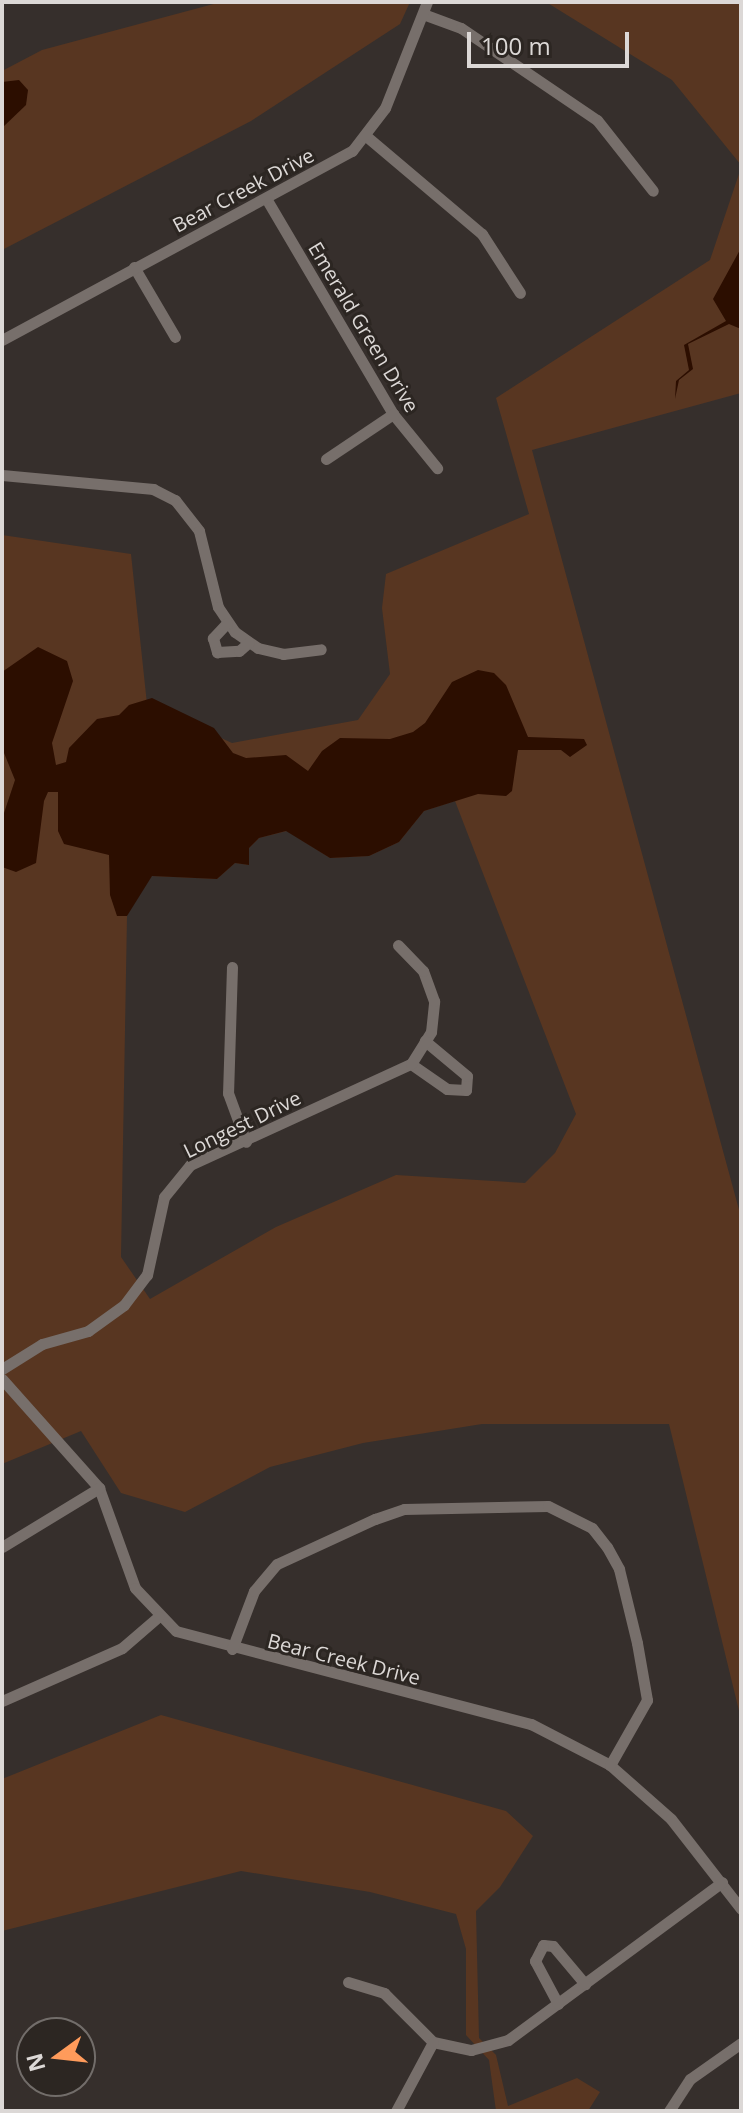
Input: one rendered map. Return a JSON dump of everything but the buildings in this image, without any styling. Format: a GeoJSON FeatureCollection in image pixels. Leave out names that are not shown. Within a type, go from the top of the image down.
{"type":"FeatureCollection","features":[{"type":"Feature","properties":{"kind":"street","name":"Bear Creek Drive"},"geometry":{"type":"LineString","coordinates":[[2,340],[134,267],[267,200],[352,151],[385,108],[427,2]]}},
{"type":"Feature","properties":{"kind":"street"},"geometry":{"type":"LineString","coordinates":[[423,14],[461,28],[597,120],[653,191]]}},
{"type":"Feature","properties":{"kind":"street"},"geometry":{"type":"LineString","coordinates":[[366,136],[482,234],[520,293]]}},
{"type":"Feature","properties":{"kind":"street","name":"Emerald Green Drive"},"geometry":{"type":"LineString","coordinates":[[267,200],[393,414],[437,468]]}},
{"type":"Feature","properties":{"kind":"street"},"geometry":{"type":"LineString","coordinates":[[134,267],[175,337]]}},
{"type":"Feature","properties":{"kind":"street"},"geometry":{"type":"LineString","coordinates":[[326,459],[393,414]]}},
{"type":"Feature","properties":{"kind":"street"},"geometry":{"type":"LineString","coordinates":[[2,475],[153,489],[175,500],[204,541],[218,607],[227,623],[249,642],[283,654],[321,649]]}},
{"type":"Feature","properties":{"kind":"street"},"geometry":{"type":"LineString","coordinates":[[227,623],[213,638],[217,652],[239,651],[249,642]]}},
{"type":"Feature","properties":{"kind":"street"},"geometry":{"type":"LineString","coordinates":[[398,945],[423,971],[434,1001],[425,1041],[411,1064],[453,1092],[466,1090],[467,1076],[425,1041]]}},
{"type":"Feature","properties":{"kind":"street"},"geometry":{"type":"LineString","coordinates":[[232,967],[228,1093],[246,1142]]}},
{"type":"Feature","properties":{"kind":"street","name":"Longest Drive"},"geometry":{"type":"LineString","coordinates":[[2,1369],[42,1344],[88,1331],[124,1305],[147,1275],[164,1197],[190,1165],[411,1064]]}},
{"type":"Feature","properties":{"kind":"street","name":"Bear Creek Drive"},"geometry":{"type":"LineString","coordinates":[[2,1379],[99,1488],[135,1588],[158,1617],[176,1631],[232,1649],[531,1724],[610,1765],[671,1819],[741,1909]]}},
{"type":"Feature","properties":{"kind":"street"},"geometry":{"type":"LineString","coordinates":[[2,1547],[99,1488]]}},
{"type":"Feature","properties":{"kind":"street"},"geometry":{"type":"LineString","coordinates":[[232,1649],[254,1591],[277,1564],[375,1519],[404,1509],[548,1506],[592,1528],[607,1547],[619,1569],[637,1643],[647,1700],[610,1765]]}},
{"type":"Feature","properties":{"kind":"street"},"geometry":{"type":"LineString","coordinates":[[2,1701],[122,1648],[158,1617]]}},
{"type":"Feature","properties":{"kind":"street"},"geometry":{"type":"LineString","coordinates":[[348,1982],[384,1993],[433,2042],[471,2050],[508,2040],[722,1882]]}},
{"type":"Feature","properties":{"kind":"street"},"geometry":{"type":"LineString","coordinates":[[558,2004],[535,1961],[543,1945],[553,1946],[585,1984]]}},
{"type":"Feature","properties":{"kind":"street"},"geometry":{"type":"LineString","coordinates":[[396,2111],[433,2042]]}},
{"type":"Feature","properties":{"kind":"street"},"geometry":{"type":"LineString","coordinates":[[669,2111],[690,2079],[741,2043]]}},
{"type":"Feature","properties":{"kind":"shaded area"},"geometry":{"type":"Polygon","coordinates":[[[221,2],[410,2],[400,24],[251,121],[2,250],[2,71],[42,50],[221,2]]]}},
{"type":"Feature","properties":{"kind":"shaded area"},"geometry":{"type":"Polygon","coordinates":[[[546,2],[741,2],[741,165],[672,80],[546,2]]]}},
{"type":"Feature","properties":{"kind":"shaded area"},"geometry":{"type":"Polygon","coordinates":[[[19,80],[28,90],[26,105],[2,128],[2,82],[19,80]]]}},
{"type":"Feature","properties":{"kind":"shaded area"},"geometry":{"type":"Polygon","coordinates":[[[741,168],[741,393],[532,450],[741,1217],[741,1719],[669,1424],[482,1424],[363,1443],[270,1467],[185,1512],[121,1493],[81,1431],[2,1464],[2,535],[131,554],[147,704],[232,743],[358,720],[390,674],[382,608],[386,574],[529,514],[496,398],[710,260],[741,168]],[[455,801],[424,811],[399,842],[369,856],[330,858],[287,831],[259,838],[249,848],[249,865],[235,863],[217,879],[152,876],[145,881],[127,916],[121,1257],[150,1299],[276,1227],[396,1175],[525,1183],[555,1153],[576,1114],[455,801]]]}},
{"type":"Feature","properties":{"kind":"shaded area"},"geometry":{"type":"Polygon","coordinates":[[[741,248],[741,329],[729,324],[688,344],[693,369],[679,380],[675,399],[676,381],[689,370],[684,345],[726,321],[713,299],[741,248]]]}},
{"type":"Feature","properties":{"kind":"shaded area"},"geometry":{"type":"Polygon","coordinates":[[[38,647],[67,661],[73,681],[52,743],[56,765],[66,762],[69,748],[97,719],[119,715],[129,705],[152,698],[214,728],[233,753],[246,758],[286,755],[308,771],[322,751],[340,738],[390,739],[413,732],[425,723],[452,682],[478,670],[494,673],[506,685],[528,737],[584,739],[587,745],[570,757],[561,750],[518,750],[512,791],[506,796],[478,794],[424,811],[399,842],[369,856],[330,858],[286,831],[259,838],[249,848],[249,865],[235,863],[217,879],[152,876],[127,916],[117,916],[110,895],[109,855],[64,844],[58,831],[58,792],[48,792],[44,801],[36,863],[16,872],[2,867],[2,819],[15,780],[2,748],[2,672],[38,647]]]}},
{"type":"Feature","properties":{"kind":"shaded area"},"geometry":{"type":"Polygon","coordinates":[[[161,1715],[506,1811],[533,1836],[500,1887],[476,1911],[479,2038],[496,2055],[508,2106],[577,2078],[600,2092],[588,2111],[496,2111],[489,2060],[466,2035],[466,1949],[456,1914],[370,1892],[241,1871],[2,1931],[2,1779],[161,1715]]]}}]}
